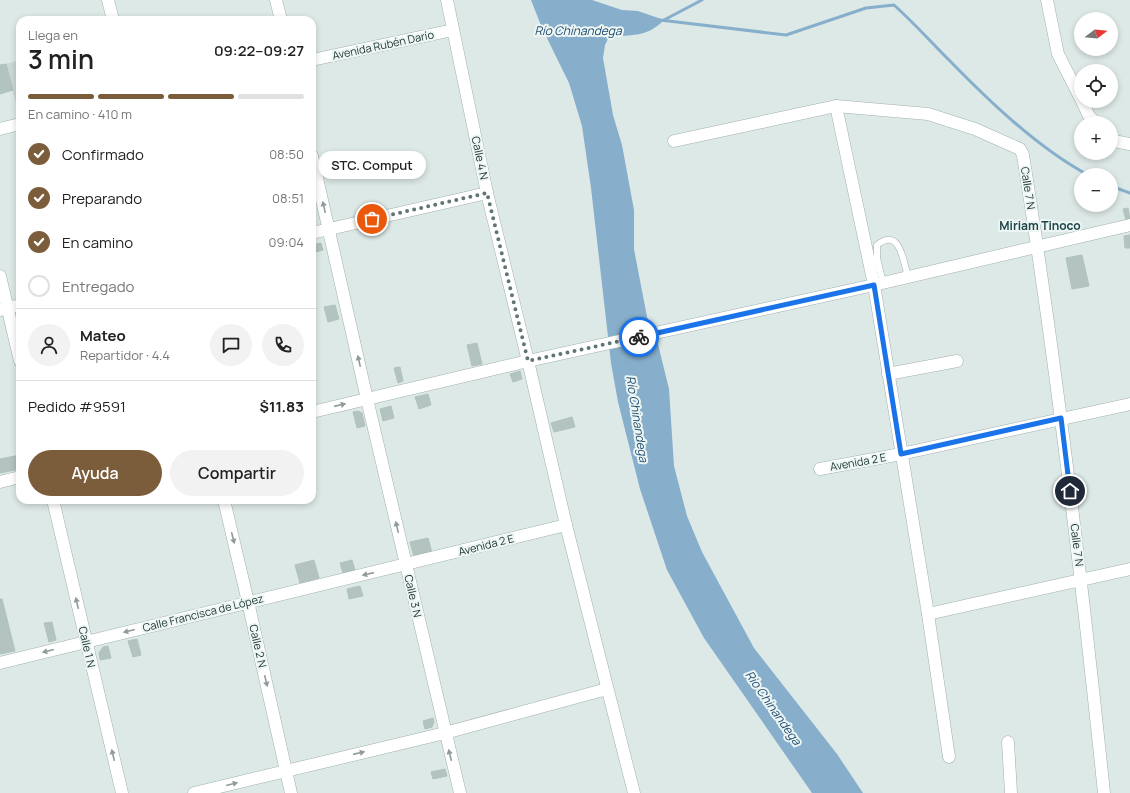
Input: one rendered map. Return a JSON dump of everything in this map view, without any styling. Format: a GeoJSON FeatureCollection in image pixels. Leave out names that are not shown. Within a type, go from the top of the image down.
{"type":"FeatureCollection","features":[{"type":"Feature","properties":{"kind":"street"},"geometry":{"type":"LineString","coordinates":[[108,0],[112,16]]}},
{"type":"Feature","properties":{"kind":"street"},"geometry":{"type":"LineString","coordinates":[[276,0],[280,16]]}},
{"type":"Feature","properties":{"kind":"street","name":"Calle 4 N"},"geometry":{"type":"LineString","coordinates":[[447,0],[487,193],[566,525],[634,793]]}},
{"type":"Feature","properties":{"kind":"street"},"geometry":{"type":"LineString","coordinates":[[1048,0],[1058,54],[1074,85]]}},
{"type":"Feature","properties":{"kind":"street","name":"Avenida Rubén Darío"},"geometry":{"type":"LineString","coordinates":[[316,59],[453,30]]}},
{"type":"Feature","properties":{"kind":"street"},"geometry":{"type":"LineString","coordinates":[[674,141],[836,106],[878,284],[888,374],[928,614],[949,757]]}},
{"type":"Feature","properties":{"kind":"street","name":"Calle 7 N"},"geometry":{"type":"LineString","coordinates":[[836,106],[928,114],[975,129],[1020,149],[1023,155],[1038,246],[1082,579],[1104,793]]}},
{"type":"Feature","properties":{"kind":"street"},"geometry":{"type":"LineString","coordinates":[[0,128],[16,125]]}},
{"type":"Feature","properties":{"kind":"street"},"geometry":{"type":"LineString","coordinates":[[1118,142],[1130,144]]}},
{"type":"Feature","properties":{"kind":"street","name":"Calle 3 N"},"geometry":{"type":"LineString","coordinates":[[316,173],[367,399],[460,793]]}},
{"type":"Feature","properties":{"kind":"street"},"geometry":{"type":"LineString","coordinates":[[316,232],[487,193]]}},
{"type":"Feature","properties":{"kind":"street"},"geometry":{"type":"LineString","coordinates":[[316,411],[528,361],[878,284],[1130,225]]}},
{"type":"Feature","properties":{"kind":"street"},"geometry":{"type":"LineString","coordinates":[[0,276],[4,309],[16,348]]}},
{"type":"Feature","properties":{"kind":"street"},"geometry":{"type":"LineString","coordinates":[[4,309],[16,306]]}},
{"type":"Feature","properties":{"kind":"street"},"geometry":{"type":"LineString","coordinates":[[888,374],[958,361]]}},
{"type":"Feature","properties":{"kind":"street","name":"Avenida 2 E"},"geometry":{"type":"LineString","coordinates":[[820,469],[901,454],[1130,404]]}},
{"type":"Feature","properties":{"kind":"street"},"geometry":{"type":"LineString","coordinates":[[0,482],[16,478]]}},
{"type":"Feature","properties":{"kind":"street","name":"Calle 1 N"},"geometry":{"type":"LineString","coordinates":[[54,504],[122,793]]}},
{"type":"Feature","properties":{"kind":"street","name":"Calle 2 N"},"geometry":{"type":"LineString","coordinates":[[225,504],[291,793]]}},
{"type":"Feature","properties":{"kind":"street","name":"Avenida 2 E"},"geometry":{"type":"LineString","coordinates":[[406,565],[566,525]]}},
{"type":"Feature","properties":{"kind":"street","name":"Calle Francisca de López"},"geometry":{"type":"LineString","coordinates":[[0,663],[86,641],[406,565]]}},
{"type":"Feature","properties":{"kind":"street"},"geometry":{"type":"LineString","coordinates":[[928,614],[1130,569]]}},
{"type":"Feature","properties":{"kind":"street"},"geometry":{"type":"LineString","coordinates":[[194,793],[445,733],[607,689]]}},
{"type":"Feature","properties":{"kind":"street"},"geometry":{"type":"LineString","coordinates":[[1008,742],[1011,793]]}},
{"type":"Feature","properties":{"kind":"lane"},"geometry":{"type":"LineString","coordinates":[[878,284],[877,245],[890,239],[895,241],[899,246],[908,277]]}},
{"type":"Feature","properties":{"kind":"shaded area"},"geometry":{"type":"Polygon","coordinates":[[[16,61],[16,103],[6,64],[16,61]]]}},
{"type":"Feature","properties":{"kind":"water","name":"Río Chinandega"},"geometry":{"type":"Polygon","coordinates":[[[531,0],[592,0],[622,10],[638,11],[664,20],[657,26],[644,33],[608,39],[605,45],[603,58],[613,115],[622,145],[634,210],[634,249],[647,317],[657,340],[669,389],[674,466],[687,516],[702,552],[754,648],[837,754],[863,793],[812,793],[704,638],[667,570],[640,489],[618,402],[611,363],[591,188],[582,126],[569,83],[542,28],[531,0]]]}},
{"type":"Feature","properties":{"kind":"building"},"geometry":{"type":"Polygon","coordinates":[[[6,64],[13,90],[0,94],[0,65],[6,64]]]}},
{"type":"Feature","properties":{"kind":"building"},"geometry":{"type":"Polygon","coordinates":[[[1128,208],[1130,219],[1126,220],[1123,209],[1128,208]]]}},
{"type":"Feature","properties":{"kind":"building"},"geometry":{"type":"Polygon","coordinates":[[[1130,235],[1130,248],[1125,248],[1124,236],[1130,235]]]}},
{"type":"Feature","properties":{"kind":"building"},"geometry":{"type":"Polygon","coordinates":[[[321,243],[323,250],[316,252],[316,244],[321,243]]]}},
{"type":"Feature","properties":{"kind":"building"},"geometry":{"type":"Polygon","coordinates":[[[1082,255],[1089,286],[1072,289],[1066,258],[1082,255]]]}},
{"type":"Feature","properties":{"kind":"building"},"geometry":{"type":"Polygon","coordinates":[[[335,305],[339,319],[328,322],[324,307],[335,305]]]}},
{"type":"Feature","properties":{"kind":"building"},"geometry":{"type":"Polygon","coordinates":[[[477,343],[482,364],[472,366],[467,345],[477,343]]]}},
{"type":"Feature","properties":{"kind":"building"},"geometry":{"type":"Polygon","coordinates":[[[400,367],[403,381],[398,383],[394,368],[400,367]]]}},
{"type":"Feature","properties":{"kind":"building"},"geometry":{"type":"Polygon","coordinates":[[[520,371],[522,379],[513,382],[510,374],[520,371]]]}},
{"type":"Feature","properties":{"kind":"building"},"geometry":{"type":"Polygon","coordinates":[[[428,394],[431,405],[419,409],[415,397],[428,394]]]}},
{"type":"Feature","properties":{"kind":"building"},"geometry":{"type":"Polygon","coordinates":[[[391,406],[394,418],[383,421],[380,409],[391,406]]]}},
{"type":"Feature","properties":{"kind":"building"},"geometry":{"type":"Polygon","coordinates":[[[358,411],[362,413],[365,426],[357,428],[353,412],[358,411]]]}},
{"type":"Feature","properties":{"kind":"building"},"geometry":{"type":"Polygon","coordinates":[[[572,417],[575,427],[554,432],[551,423],[572,417]]]}},
{"type":"Feature","properties":{"kind":"building"},"geometry":{"type":"Polygon","coordinates":[[[16,456],[16,470],[0,473],[0,459],[16,456]]]}},
{"type":"Feature","properties":{"kind":"building"},"geometry":{"type":"Polygon","coordinates":[[[428,538],[432,553],[414,557],[410,542],[428,538]]]}},
{"type":"Feature","properties":{"kind":"building"},"geometry":{"type":"Polygon","coordinates":[[[314,560],[319,578],[300,583],[295,565],[314,560]]]}},
{"type":"Feature","properties":{"kind":"building"},"geometry":{"type":"Polygon","coordinates":[[[352,560],[355,570],[343,573],[340,563],[352,560]]]}},
{"type":"Feature","properties":{"kind":"building"},"geometry":{"type":"Polygon","coordinates":[[[360,586],[363,596],[349,599],[347,589],[360,586]]]}},
{"type":"Feature","properties":{"kind":"building"},"geometry":{"type":"Polygon","coordinates":[[[0,599],[2,599],[15,651],[0,654],[0,599]]]}},
{"type":"Feature","properties":{"kind":"building"},"geometry":{"type":"Polygon","coordinates":[[[52,622],[56,640],[49,642],[44,623],[52,622]]]}},
{"type":"Feature","properties":{"kind":"building"},"geometry":{"type":"Polygon","coordinates":[[[137,639],[141,655],[133,657],[128,641],[137,639]]]}},
{"type":"Feature","properties":{"kind":"building"},"geometry":{"type":"Polygon","coordinates":[[[108,646],[111,658],[100,660],[99,653],[103,647],[108,646]]]}},
{"type":"Feature","properties":{"kind":"building"},"geometry":{"type":"Polygon","coordinates":[[[433,718],[434,722],[432,727],[425,729],[423,721],[433,718]]]}},
{"type":"Feature","properties":{"kind":"building"},"geometry":{"type":"Polygon","coordinates":[[[445,769],[447,776],[433,779],[431,772],[445,769]]]}},
{"type":"Feature","properties":{"kind":"waterway"},"geometry":{"type":"LineString","coordinates":[[664,20],[702,0]]}},
{"type":"Feature","properties":{"kind":"waterway"},"geometry":{"type":"LineString","coordinates":[[660,20],[786,35],[866,8],[894,5],[998,108],[1051,152],[1076,168]]}},
{"type":"Feature","properties":{"kind":"waterway"},"geometry":{"type":"LineString","coordinates":[[1118,189],[1130,193]]}},
{"type":"Feature","properties":{"kind":"way so far"},"geometry":{"type":"LineString","coordinates":[[372,219],[487,193],[528,361],[639,337]]}},
{"type":"Feature","properties":{"kind":"place","name":"STC. Comput"},"geometry":{"type":"Point","coordinates":[372,219]}},
{"type":"Feature","properties":{"kind":"district","name":"Miriam Tinoco"},"geometry":{"type":"Point","coordinates":[1040,226]}},
{"type":"Feature","properties":{"kind":"route"},"geometry":{"type":"LineString","coordinates":[[639,337],[874,285],[901,454],[1061,418],[1070,491]]}}]}
